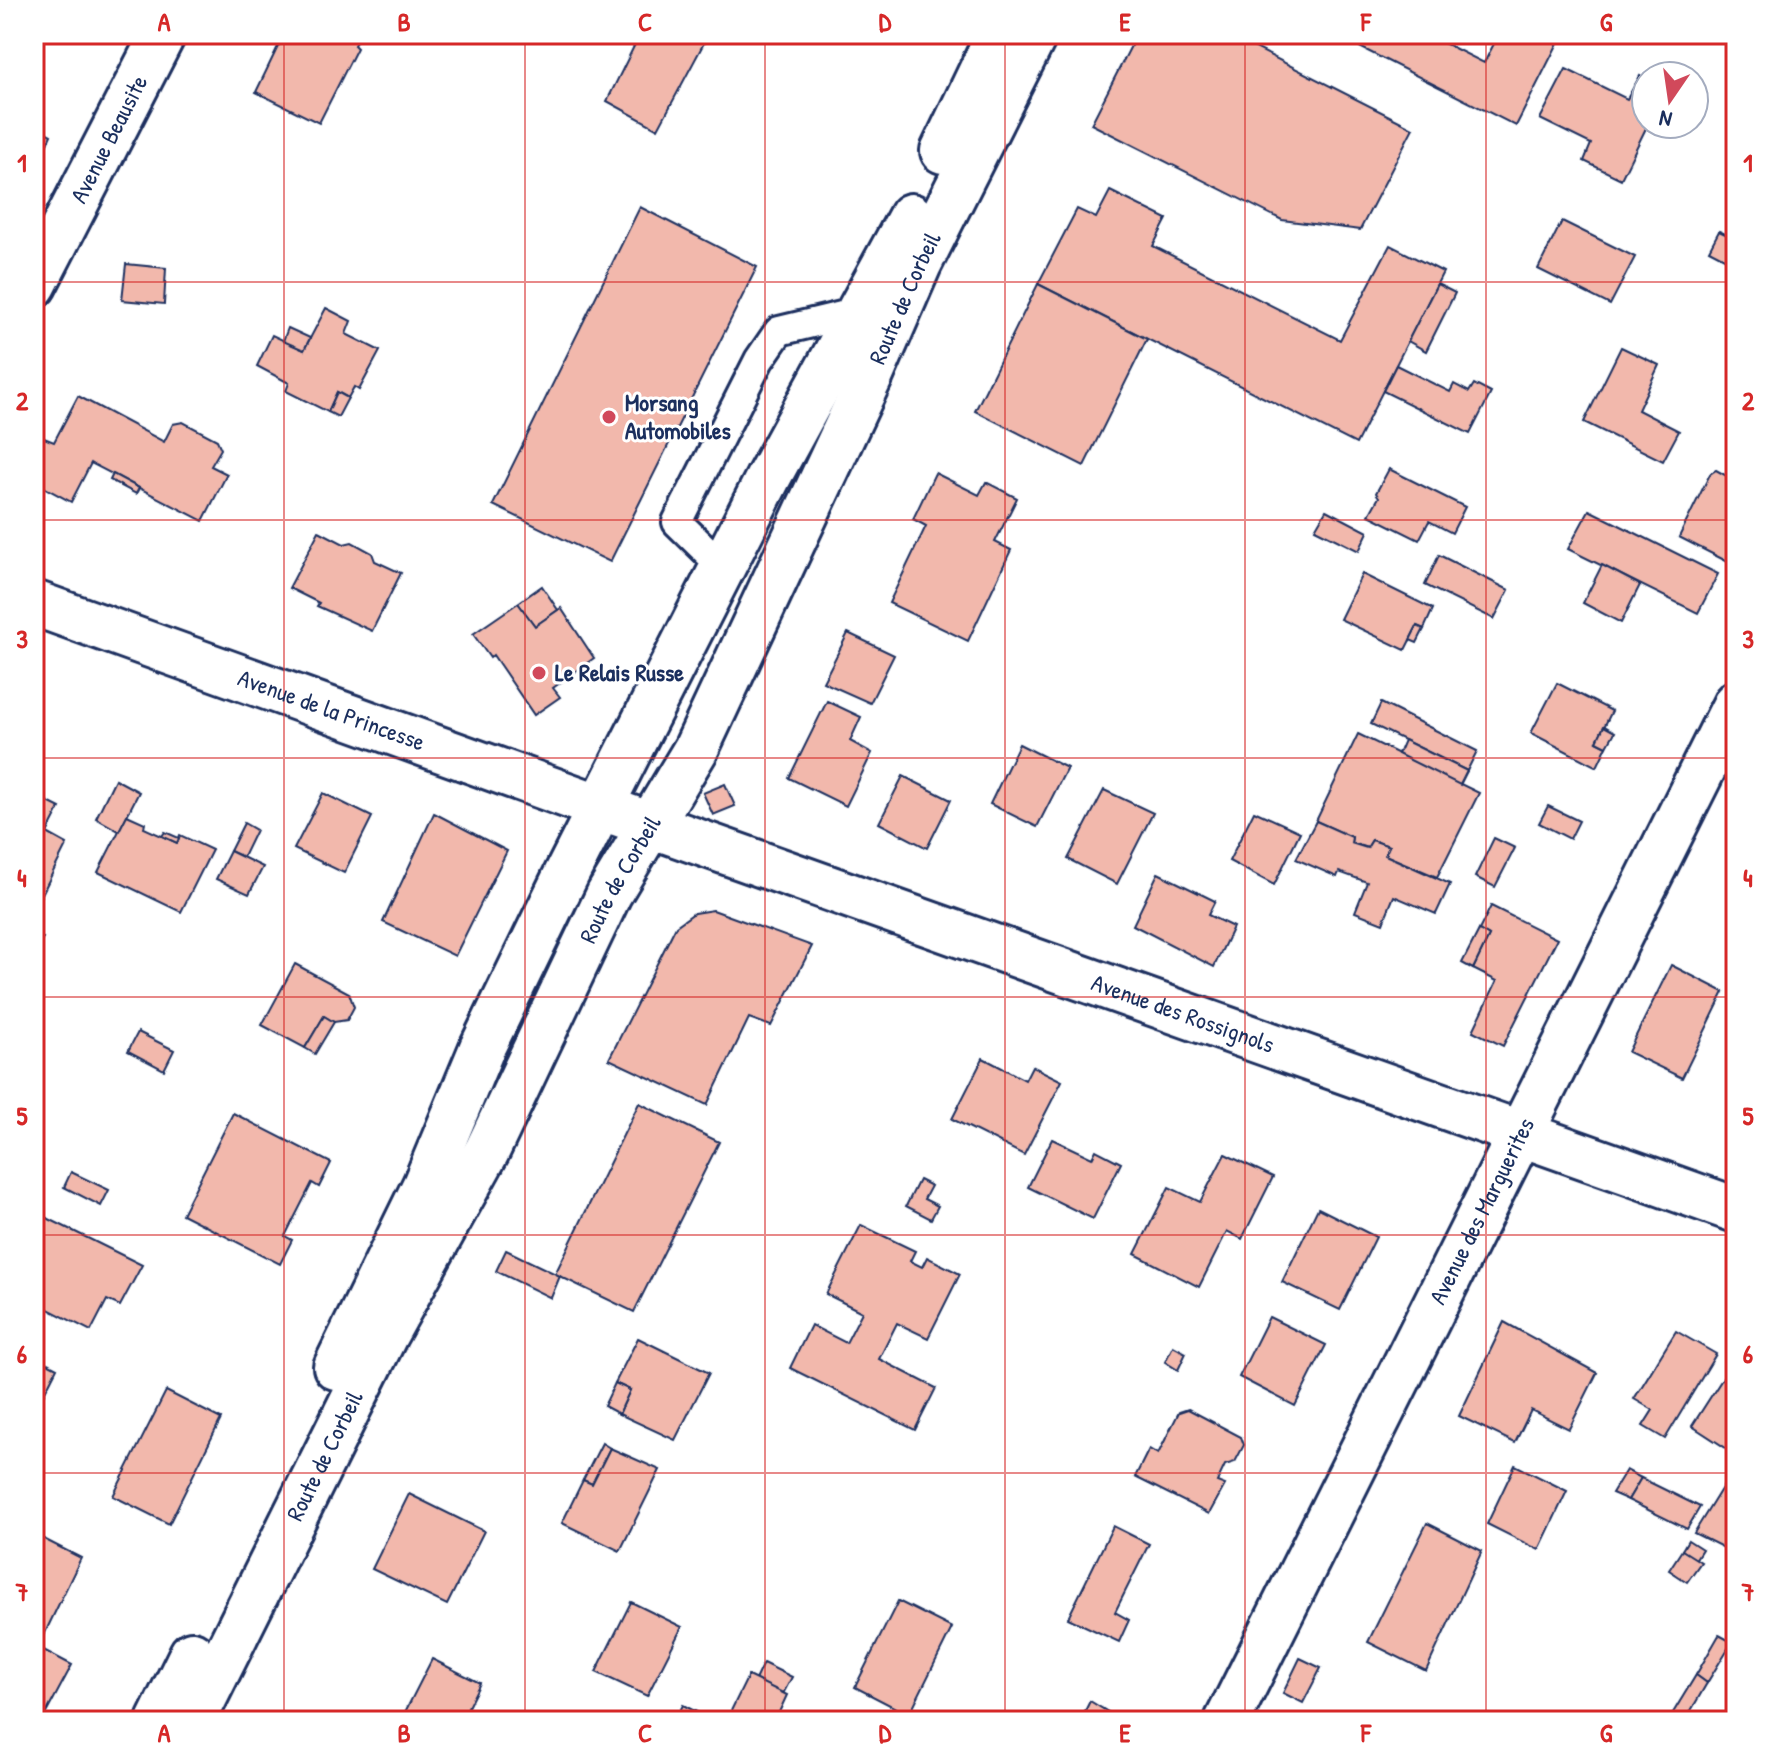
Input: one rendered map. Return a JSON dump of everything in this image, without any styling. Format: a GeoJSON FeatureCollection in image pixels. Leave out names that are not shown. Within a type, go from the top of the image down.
{"type":"FeatureCollection","features":[{"type":"Feature","properties":{"kind":"main road","name":"Avenue Beausite"},"geometry":{"type":"LineString","coordinates":[[34,285],[163,34]]}},
{"type":"Feature","properties":{"kind":"main road","name":"Route de Corbeil"},"geometry":{"type":"LineString","coordinates":[[193,1721],[385,1335],[487,1151],[609,894],[626,816],[723,567],[858,312],[894,251],[999,34]]}},
{"type":"Feature","properties":{"kind":"main road","name":"Route de Corbeil"},"geometry":{"type":"LineString","coordinates":[[159,1721],[425,1185],[482,1048],[626,816],[696,749],[871,375],[919,264],[1035,34]]}},
{"type":"Feature","properties":{"kind":"main road","name":"Avenue de la Princesse"},"geometry":{"type":"LineString","coordinates":[[34,603],[626,816]]}},
{"type":"Feature","properties":{"kind":"main road","name":"Avenue des Marguerites"},"geometry":{"type":"LineString","coordinates":[[1227,1721],[1736,703]]}},
{"type":"Feature","properties":{"kind":"main road","name":"Avenue des Rossignols"},"geometry":{"type":"LineString","coordinates":[[626,816],[1736,1210]]}},
{"type":"Feature","properties":{"kind":"lane"},"geometry":{"type":"LineString","coordinates":[[723,567],[677,522],[759,360],[779,331],[858,312]]}},
{"type":"Feature","properties":{"kind":"building"},"geometry":{"type":"Polygon","coordinates":[[[284,34],[360,34],[354,45],[357,48],[319,123],[256,92],[284,34]]]}},
{"type":"Feature","properties":{"kind":"building"},"geometry":{"type":"Polygon","coordinates":[[[640,34],[691,34],[705,41],[658,129],[607,101],[640,34]]]}},
{"type":"Feature","properties":{"kind":"building"},"geometry":{"type":"Polygon","coordinates":[[[1137,34],[1228,34],[1413,128],[1360,230],[1282,220],[1091,124],[1137,34]]]}},
{"type":"Feature","properties":{"kind":"building"},"geometry":{"type":"Polygon","coordinates":[[[1426,34],[1484,63],[1499,34],[1549,34],[1560,39],[1516,126],[1336,35],[1426,34]]]}},
{"type":"Feature","properties":{"kind":"building"},"geometry":{"type":"Polygon","coordinates":[[[1566,69],[1627,99],[1630,94],[1630,140],[1640,140],[1621,179],[1584,161],[1591,144],[1540,119],[1566,69]]]}},
{"type":"Feature","properties":{"kind":"building"},"geometry":{"type":"Polygon","coordinates":[[[34,126],[51,135],[47,144],[34,137],[34,126]]]}},
{"type":"Feature","properties":{"kind":"building"},"geometry":{"type":"Polygon","coordinates":[[[34,137],[47,144],[34,169],[34,137]]]}},
{"type":"Feature","properties":{"kind":"building"},"geometry":{"type":"Polygon","coordinates":[[[1110,191],[1167,219],[1153,246],[1340,340],[1390,245],[1443,272],[1356,444],[1038,284],[1077,209],[1096,218],[1110,191]]]}},
{"type":"Feature","properties":{"kind":"building","name":"Morsang Automobiles"},"geometry":{"type":"Polygon","coordinates":[[[640,207],[757,267],[610,562],[493,505],[640,207]]]}},
{"type":"Feature","properties":{"kind":"building"},"geometry":{"type":"Polygon","coordinates":[[[1562,221],[1635,257],[1610,305],[1538,269],[1562,221]]]}},
{"type":"Feature","properties":{"kind":"building"},"geometry":{"type":"Polygon","coordinates":[[[1719,231],[1736,239],[1736,264],[1709,250],[1719,231]]]}},
{"type":"Feature","properties":{"kind":"building"},"geometry":{"type":"Polygon","coordinates":[[[126,264],[166,268],[164,304],[122,300],[126,264]]]}},
{"type":"Feature","properties":{"kind":"building"},"geometry":{"type":"Polygon","coordinates":[[[1038,284],[1147,339],[1084,466],[975,411],[1038,284]]]}},
{"type":"Feature","properties":{"kind":"building"},"geometry":{"type":"Polygon","coordinates":[[[1437,284],[1455,293],[1426,351],[1408,341],[1437,284]]]}},
{"type":"Feature","properties":{"kind":"building"},"geometry":{"type":"Polygon","coordinates":[[[326,308],[351,321],[346,334],[380,351],[359,390],[354,387],[348,398],[337,392],[328,412],[286,391],[289,383],[257,366],[272,335],[304,350],[326,308]]]}},
{"type":"Feature","properties":{"kind":"building"},"geometry":{"type":"Polygon","coordinates":[[[288,328],[310,338],[304,350],[283,341],[288,328]]]}},
{"type":"Feature","properties":{"kind":"building"},"geometry":{"type":"Polygon","coordinates":[[[1621,347],[1659,365],[1638,410],[1679,431],[1663,461],[1584,422],[1621,347]]]}},
{"type":"Feature","properties":{"kind":"building"},"geometry":{"type":"Polygon","coordinates":[[[1396,365],[1450,392],[1454,384],[1469,392],[1474,384],[1491,393],[1470,434],[1383,391],[1396,365]]]}},
{"type":"Feature","properties":{"kind":"building"},"geometry":{"type":"Polygon","coordinates":[[[337,392],[348,398],[338,417],[328,412],[337,392]]]}},
{"type":"Feature","properties":{"kind":"building"},"geometry":{"type":"Polygon","coordinates":[[[78,396],[164,442],[173,424],[183,422],[217,440],[221,449],[211,466],[227,474],[203,521],[91,463],[71,502],[34,482],[34,434],[54,442],[78,396]]]}},
{"type":"Feature","properties":{"kind":"building"},"geometry":{"type":"Polygon","coordinates":[[[1389,469],[1465,507],[1452,533],[1429,521],[1419,540],[1369,515],[1389,469]]]}},
{"type":"Feature","properties":{"kind":"building"},"geometry":{"type":"Polygon","coordinates":[[[1716,470],[1736,481],[1736,566],[1679,537],[1710,474],[1716,470]]]}},
{"type":"Feature","properties":{"kind":"building"},"geometry":{"type":"Polygon","coordinates":[[[935,473],[979,495],[986,482],[1017,498],[995,542],[1011,550],[968,641],[889,603],[926,526],[913,519],[935,473]]]}},
{"type":"Feature","properties":{"kind":"building"},"geometry":{"type":"Polygon","coordinates":[[[113,474],[139,488],[136,494],[110,480],[113,474]]]}},
{"type":"Feature","properties":{"kind":"building"},"geometry":{"type":"Polygon","coordinates":[[[1326,510],[1368,532],[1359,551],[1315,529],[1326,510]]]}},
{"type":"Feature","properties":{"kind":"building"},"geometry":{"type":"Polygon","coordinates":[[[1589,510],[1718,574],[1698,613],[1568,549],[1589,510]]]}},
{"type":"Feature","properties":{"kind":"building"},"geometry":{"type":"Polygon","coordinates":[[[319,531],[344,544],[352,542],[372,553],[375,561],[401,573],[372,631],[317,606],[319,603],[289,588],[319,531]]]}},
{"type":"Feature","properties":{"kind":"building"},"geometry":{"type":"Polygon","coordinates":[[[1439,555],[1509,590],[1494,619],[1425,585],[1439,555]]]}},
{"type":"Feature","properties":{"kind":"building"},"geometry":{"type":"Polygon","coordinates":[[[1602,565],[1640,585],[1621,623],[1583,603],[1602,565]]]}},
{"type":"Feature","properties":{"kind":"building"},"geometry":{"type":"Polygon","coordinates":[[[1362,574],[1433,609],[1424,629],[1417,626],[1405,650],[1340,619],[1362,574]]]}},
{"type":"Feature","properties":{"kind":"building"},"geometry":{"type":"Polygon","coordinates":[[[542,586],[558,610],[535,626],[518,603],[542,586]]]}},
{"type":"Feature","properties":{"kind":"building","name":"Le Relais Russe"},"geometry":{"type":"Polygon","coordinates":[[[518,603],[535,626],[561,608],[594,658],[553,688],[560,697],[534,715],[493,655],[490,658],[473,634],[518,603]]]}},
{"type":"Feature","properties":{"kind":"building"},"geometry":{"type":"Polygon","coordinates":[[[1417,626],[1424,629],[1417,643],[1410,640],[1417,626]]]}},
{"type":"Feature","properties":{"kind":"building"},"geometry":{"type":"Polygon","coordinates":[[[848,633],[894,655],[870,703],[823,682],[848,633]]]}},
{"type":"Feature","properties":{"kind":"building"},"geometry":{"type":"Polygon","coordinates":[[[1557,683],[1612,711],[1597,741],[1607,746],[1597,767],[1531,733],[1557,683]]]}},
{"type":"Feature","properties":{"kind":"building"},"geometry":{"type":"Polygon","coordinates":[[[827,701],[861,717],[850,741],[872,753],[846,806],[789,778],[827,701]]]}},
{"type":"Feature","properties":{"kind":"building"},"geometry":{"type":"Polygon","coordinates":[[[1381,703],[1477,751],[1467,771],[1371,724],[1381,703]]]}},
{"type":"Feature","properties":{"kind":"building"},"geometry":{"type":"Polygon","coordinates":[[[1604,726],[1615,732],[1607,746],[1597,741],[1604,726]]]}},
{"type":"Feature","properties":{"kind":"building"},"geometry":{"type":"Polygon","coordinates":[[[1358,734],[1479,793],[1437,877],[1385,855],[1389,846],[1372,840],[1367,848],[1351,843],[1352,837],[1316,821],[1358,734]]]}},
{"type":"Feature","properties":{"kind":"building"},"geometry":{"type":"Polygon","coordinates":[[[1404,740],[1467,771],[1460,785],[1398,754],[1404,740]]]}},
{"type":"Feature","properties":{"kind":"building"},"geometry":{"type":"Polygon","coordinates":[[[1019,744],[1067,768],[1037,827],[990,804],[1019,744]]]}},
{"type":"Feature","properties":{"kind":"building"},"geometry":{"type":"Polygon","coordinates":[[[903,776],[951,800],[927,848],[879,823],[903,776]]]}},
{"type":"Feature","properties":{"kind":"building"},"geometry":{"type":"Polygon","coordinates":[[[115,779],[139,792],[119,831],[96,818],[115,779]]]}},
{"type":"Feature","properties":{"kind":"building"},"geometry":{"type":"Polygon","coordinates":[[[725,784],[735,806],[713,815],[703,793],[725,784]]]}},
{"type":"Feature","properties":{"kind":"building"},"geometry":{"type":"Polygon","coordinates":[[[1104,790],[1153,813],[1117,884],[1068,859],[1104,790]]]}},
{"type":"Feature","properties":{"kind":"building"},"geometry":{"type":"Polygon","coordinates":[[[323,793],[372,817],[344,873],[294,849],[323,793]]]}},
{"type":"Feature","properties":{"kind":"building"},"geometry":{"type":"Polygon","coordinates":[[[34,795],[60,808],[47,833],[67,844],[34,910],[34,795]]]}},
{"type":"Feature","properties":{"kind":"building"},"geometry":{"type":"Polygon","coordinates":[[[1548,806],[1579,821],[1570,839],[1539,823],[1548,806]]]}},
{"type":"Feature","properties":{"kind":"building"},"geometry":{"type":"Polygon","coordinates":[[[1254,811],[1300,832],[1274,885],[1229,861],[1254,811]]]}},
{"type":"Feature","properties":{"kind":"building"},"geometry":{"type":"Polygon","coordinates":[[[434,813],[507,851],[455,956],[383,922],[434,813]]]}},
{"type":"Feature","properties":{"kind":"building"},"geometry":{"type":"Polygon","coordinates":[[[127,815],[145,823],[144,828],[177,843],[180,835],[212,850],[181,912],[98,872],[127,815]]]}},
{"type":"Feature","properties":{"kind":"building"},"geometry":{"type":"Polygon","coordinates":[[[1316,821],[1352,837],[1351,843],[1367,848],[1372,840],[1389,846],[1385,855],[1450,884],[1436,914],[1394,896],[1383,923],[1355,912],[1367,882],[1339,872],[1337,877],[1296,859],[1316,821]]]}},
{"type":"Feature","properties":{"kind":"building"},"geometry":{"type":"Polygon","coordinates":[[[244,823],[256,830],[243,857],[230,851],[244,823]]]}},
{"type":"Feature","properties":{"kind":"building"},"geometry":{"type":"Polygon","coordinates":[[[165,832],[179,838],[177,843],[162,836],[165,832]]]}},
{"type":"Feature","properties":{"kind":"building"},"geometry":{"type":"Polygon","coordinates":[[[1494,838],[1515,848],[1495,887],[1475,877],[1494,838]]]}},
{"type":"Feature","properties":{"kind":"building"},"geometry":{"type":"Polygon","coordinates":[[[230,851],[263,867],[249,894],[216,879],[230,851]]]}},
{"type":"Feature","properties":{"kind":"building"},"geometry":{"type":"Polygon","coordinates":[[[1158,873],[1215,901],[1208,915],[1233,927],[1214,967],[1133,925],[1158,873]]]}},
{"type":"Feature","properties":{"kind":"building"},"geometry":{"type":"Polygon","coordinates":[[[1491,906],[1557,939],[1503,1046],[1473,1031],[1497,981],[1473,969],[1489,936],[1479,930],[1491,906]]]}},
{"type":"Feature","properties":{"kind":"building"},"geometry":{"type":"Polygon","coordinates":[[[713,910],[812,946],[771,1026],[749,1018],[707,1105],[609,1059],[676,926],[694,913],[713,910]]]}},
{"type":"Feature","properties":{"kind":"building"},"geometry":{"type":"Polygon","coordinates":[[[1479,930],[1489,936],[1473,969],[1462,963],[1479,930]]]}},
{"type":"Feature","properties":{"kind":"building"},"geometry":{"type":"Polygon","coordinates":[[[34,934],[43,938],[34,956],[34,934]]]}},
{"type":"Feature","properties":{"kind":"building"},"geometry":{"type":"Polygon","coordinates":[[[295,964],[349,993],[354,1007],[347,1020],[334,1022],[324,1016],[305,1048],[262,1025],[295,964]]]}},
{"type":"Feature","properties":{"kind":"building"},"geometry":{"type":"Polygon","coordinates":[[[1671,965],[1724,992],[1682,1078],[1628,1052],[1671,965]]]}},
{"type":"Feature","properties":{"kind":"building"},"geometry":{"type":"Polygon","coordinates":[[[324,1016],[334,1022],[315,1054],[305,1048],[324,1016]]]}},
{"type":"Feature","properties":{"kind":"building"},"geometry":{"type":"Polygon","coordinates":[[[138,1032],[174,1050],[164,1070],[128,1051],[138,1032]]]}},
{"type":"Feature","properties":{"kind":"building"},"geometry":{"type":"Polygon","coordinates":[[[983,1058],[1025,1080],[1032,1066],[1062,1081],[1024,1155],[952,1119],[983,1058]]]}},
{"type":"Feature","properties":{"kind":"building"},"geometry":{"type":"Polygon","coordinates":[[[639,1103],[719,1142],[634,1312],[555,1274],[639,1103]]]}},
{"type":"Feature","properties":{"kind":"building"},"geometry":{"type":"Polygon","coordinates":[[[233,1113],[331,1163],[319,1187],[312,1183],[285,1236],[292,1240],[280,1264],[182,1214],[233,1113]]]}},
{"type":"Feature","properties":{"kind":"building"},"geometry":{"type":"Polygon","coordinates":[[[1052,1139],[1092,1158],[1096,1150],[1121,1163],[1093,1219],[1028,1187],[1052,1139]]]}},
{"type":"Feature","properties":{"kind":"building"},"geometry":{"type":"Polygon","coordinates":[[[1225,1154],[1273,1177],[1242,1239],[1227,1231],[1199,1287],[1135,1254],[1169,1187],[1200,1202],[1225,1154]]]}},
{"type":"Feature","properties":{"kind":"building"},"geometry":{"type":"Polygon","coordinates":[[[71,1172],[109,1190],[101,1206],[64,1187],[71,1172]]]}},
{"type":"Feature","properties":{"kind":"building"},"geometry":{"type":"Polygon","coordinates":[[[919,1180],[931,1186],[924,1199],[938,1206],[931,1219],[906,1206],[919,1180]]]}},
{"type":"Feature","properties":{"kind":"building"},"geometry":{"type":"Polygon","coordinates":[[[1318,1208],[1376,1237],[1340,1310],[1282,1282],[1318,1208]]]}},
{"type":"Feature","properties":{"kind":"building"},"geometry":{"type":"Polygon","coordinates":[[[45,1217],[142,1265],[120,1306],[107,1300],[91,1331],[34,1302],[34,1239],[45,1217]]]}},
{"type":"Feature","properties":{"kind":"building"},"geometry":{"type":"Polygon","coordinates":[[[861,1225],[915,1251],[910,1261],[922,1267],[927,1257],[960,1274],[928,1338],[897,1323],[879,1359],[936,1388],[915,1430],[790,1368],[811,1325],[846,1343],[862,1312],[826,1294],[861,1225]]]}},
{"type":"Feature","properties":{"kind":"building"},"geometry":{"type":"Polygon","coordinates":[[[506,1250],[560,1276],[551,1298],[496,1271],[506,1250]]]}},
{"type":"Feature","properties":{"kind":"building"},"geometry":{"type":"Polygon","coordinates":[[[1269,1317],[1326,1345],[1295,1406],[1239,1377],[1269,1317]]]}},
{"type":"Feature","properties":{"kind":"building"},"geometry":{"type":"Polygon","coordinates":[[[1504,1322],[1597,1373],[1569,1429],[1531,1410],[1515,1443],[1459,1416],[1504,1322]]]}},
{"type":"Feature","properties":{"kind":"building"},"geometry":{"type":"Polygon","coordinates":[[[1676,1331],[1716,1354],[1665,1439],[1643,1426],[1653,1410],[1634,1399],[1676,1331]]]}},
{"type":"Feature","properties":{"kind":"building"},"geometry":{"type":"Polygon","coordinates":[[[638,1338],[709,1373],[675,1440],[619,1414],[630,1390],[615,1383],[638,1338]]]}},
{"type":"Feature","properties":{"kind":"building"},"geometry":{"type":"Polygon","coordinates":[[[1173,1346],[1186,1353],[1178,1370],[1165,1362],[1173,1346]]]}},
{"type":"Feature","properties":{"kind":"building"},"geometry":{"type":"Polygon","coordinates":[[[34,1356],[57,1368],[34,1413],[34,1356]]]}},
{"type":"Feature","properties":{"kind":"building"},"geometry":{"type":"Polygon","coordinates":[[[1733,1362],[1736,1362],[1736,1439],[1729,1450],[1692,1426],[1733,1362]]]}},
{"type":"Feature","properties":{"kind":"building"},"geometry":{"type":"Polygon","coordinates":[[[615,1383],[630,1390],[619,1414],[604,1406],[615,1383]]]}},
{"type":"Feature","properties":{"kind":"building"},"geometry":{"type":"Polygon","coordinates":[[[166,1391],[221,1419],[169,1524],[113,1496],[166,1391]]]}},
{"type":"Feature","properties":{"kind":"building"},"geometry":{"type":"Polygon","coordinates":[[[1188,1409],[1241,1437],[1244,1445],[1235,1462],[1225,1465],[1217,1482],[1225,1485],[1209,1514],[1135,1477],[1149,1449],[1158,1454],[1179,1412],[1188,1409]]]}},
{"type":"Feature","properties":{"kind":"building"},"geometry":{"type":"Polygon","coordinates":[[[602,1443],[610,1448],[592,1484],[583,1480],[602,1443]]]}},
{"type":"Feature","properties":{"kind":"building"},"geometry":{"type":"Polygon","coordinates":[[[610,1448],[660,1470],[620,1551],[562,1523],[583,1480],[592,1484],[610,1448]]]}},
{"type":"Feature","properties":{"kind":"building"},"geometry":{"type":"Polygon","coordinates":[[[1515,1465],[1567,1491],[1539,1550],[1487,1524],[1515,1465]]]}},
{"type":"Feature","properties":{"kind":"building"},"geometry":{"type":"Polygon","coordinates":[[[1736,1465],[1736,1554],[1694,1533],[1736,1465]]]}},
{"type":"Feature","properties":{"kind":"building"},"geometry":{"type":"Polygon","coordinates":[[[1626,1470],[1641,1478],[1628,1500],[1612,1493],[1626,1470]]]}},
{"type":"Feature","properties":{"kind":"building"},"geometry":{"type":"Polygon","coordinates":[[[1641,1478],[1700,1507],[1687,1529],[1628,1500],[1641,1478]]]}},
{"type":"Feature","properties":{"kind":"building"},"geometry":{"type":"Polygon","coordinates":[[[409,1494],[484,1531],[447,1605],[372,1569],[409,1494]]]}},
{"type":"Feature","properties":{"kind":"building"},"geometry":{"type":"Polygon","coordinates":[[[1427,1523],[1482,1551],[1426,1671],[1368,1642],[1427,1523]]]}},
{"type":"Feature","properties":{"kind":"building"},"geometry":{"type":"Polygon","coordinates":[[[1113,1526],[1149,1544],[1115,1612],[1129,1620],[1119,1642],[1068,1618],[1113,1526]]]}},
{"type":"Feature","properties":{"kind":"building"},"geometry":{"type":"Polygon","coordinates":[[[34,1534],[81,1558],[44,1635],[34,1629],[34,1534]]]}},
{"type":"Feature","properties":{"kind":"building"},"geometry":{"type":"Polygon","coordinates":[[[1688,1540],[1702,1549],[1695,1560],[1682,1550],[1688,1540]]]}},
{"type":"Feature","properties":{"kind":"building"},"geometry":{"type":"Polygon","coordinates":[[[1682,1550],[1701,1562],[1687,1582],[1669,1570],[1682,1550]]]}},
{"type":"Feature","properties":{"kind":"building"},"geometry":{"type":"Polygon","coordinates":[[[898,1601],[952,1628],[909,1715],[855,1687],[898,1601]]]}},
{"type":"Feature","properties":{"kind":"building"},"geometry":{"type":"Polygon","coordinates":[[[631,1602],[682,1627],[647,1696],[596,1672],[631,1602]]]}},
{"type":"Feature","properties":{"kind":"building"},"geometry":{"type":"Polygon","coordinates":[[[1719,1635],[1732,1642],[1707,1683],[1696,1675],[1719,1635]]]}},
{"type":"Feature","properties":{"kind":"building"},"geometry":{"type":"Polygon","coordinates":[[[34,1645],[72,1665],[42,1721],[34,1721],[34,1645]]]}},
{"type":"Feature","properties":{"kind":"building"},"geometry":{"type":"Polygon","coordinates":[[[1300,1658],[1321,1668],[1303,1703],[1283,1693],[1300,1658]]]}},
{"type":"Feature","properties":{"kind":"building"},"geometry":{"type":"Polygon","coordinates":[[[432,1659],[480,1683],[461,1721],[422,1721],[405,1712],[432,1659]]]}},
{"type":"Feature","properties":{"kind":"building"},"geometry":{"type":"Polygon","coordinates":[[[763,1663],[792,1677],[783,1694],[755,1680],[763,1663]]]}},
{"type":"Feature","properties":{"kind":"building"},"geometry":{"type":"Polygon","coordinates":[[[1696,1675],[1707,1683],[1685,1721],[1668,1721],[1696,1675]]]}},
{"type":"Feature","properties":{"kind":"building"},"geometry":{"type":"Polygon","coordinates":[[[748,1676],[787,1695],[775,1721],[726,1721],[748,1676]]]}},
{"type":"Feature","properties":{"kind":"building"},"geometry":{"type":"Polygon","coordinates":[[[1090,1701],[1113,1715],[1125,1721],[1080,1721],[1090,1701]]]}},
{"type":"Feature","properties":{"kind":"building"},"geometry":{"type":"Polygon","coordinates":[[[683,1705],[714,1721],[675,1720],[683,1705]]]}},
{"type":"Feature","properties":{"kind":"place","name":"Morsang Automobiles"},"geometry":{"type":"Point","coordinates":[609,417]}},
{"type":"Feature","properties":{"kind":"place","name":"Le Relais Russe"},"geometry":{"type":"Point","coordinates":[539,673]}}]}
